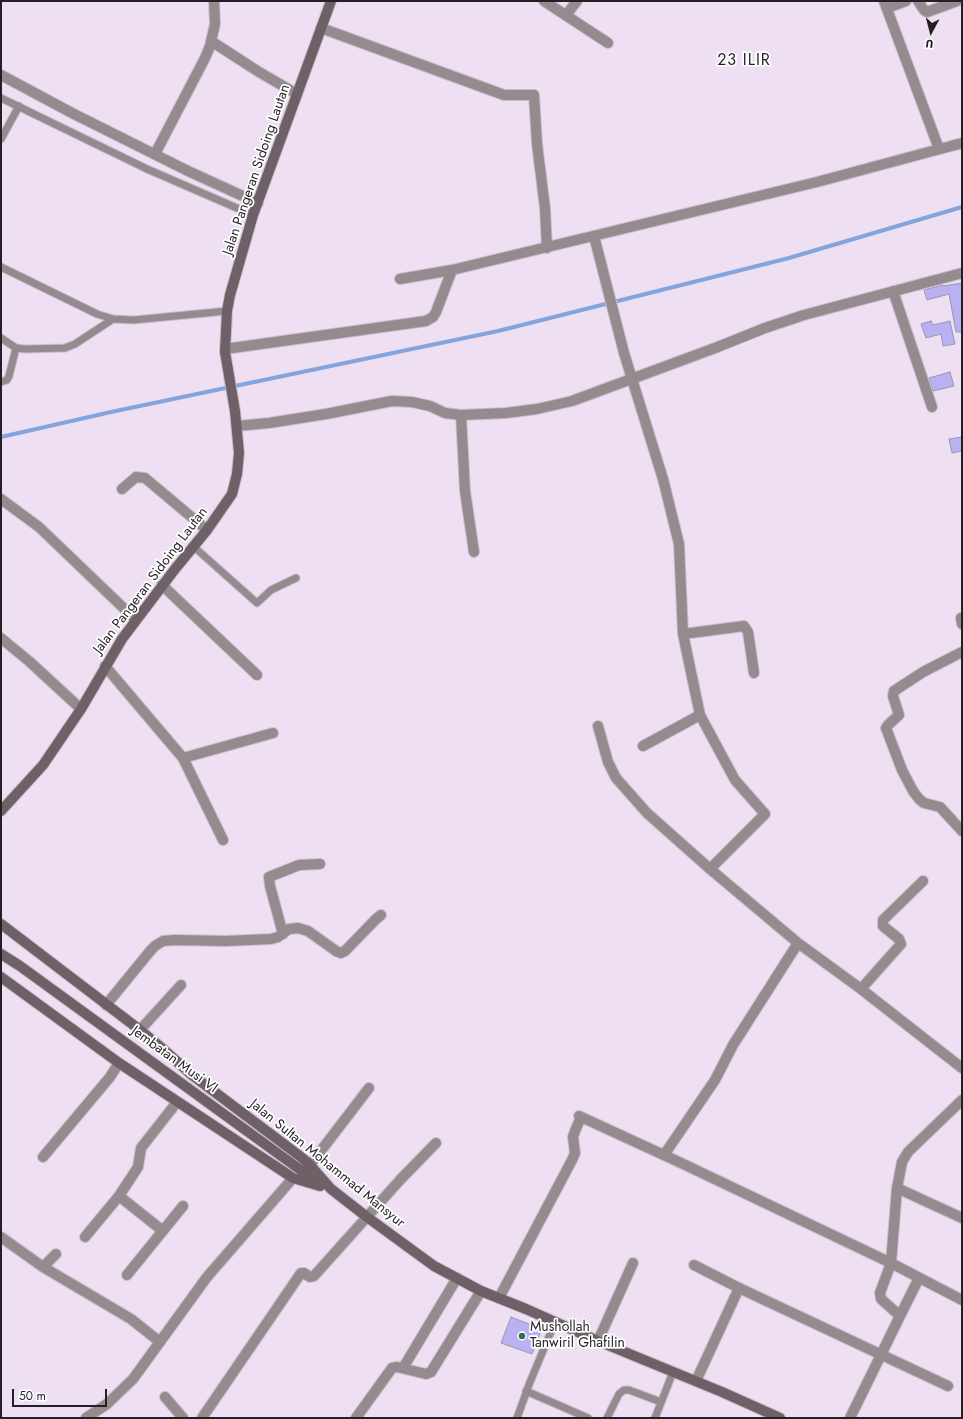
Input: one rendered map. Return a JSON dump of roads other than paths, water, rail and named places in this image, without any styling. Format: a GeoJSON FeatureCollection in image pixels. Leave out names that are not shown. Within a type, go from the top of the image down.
{"type":"FeatureCollection","features":[{"type":"Feature","properties":{"kind":"street"},"geometry":{"type":"LineString","coordinates":[[155,154],[205,58],[215,24],[214,1]]}},
{"type":"Feature","properties":{"kind":"street","name":"Jalan Pangeran Sidoing Lautan"},"geometry":{"type":"LineString","coordinates":[[1,811],[43,765],[81,709],[105,666],[136,620],[174,569],[207,530],[225,504],[235,484],[239,463],[237,426],[225,350],[227,311],[230,295],[253,216],[331,1]]}},
{"type":"Feature","properties":{"kind":"street"},"geometry":{"type":"LineString","coordinates":[[544,1],[608,43]]}},
{"type":"Feature","properties":{"kind":"street"},"geometry":{"type":"LineString","coordinates":[[566,15],[577,1]]}},
{"type":"Feature","properties":{"kind":"street"},"geometry":{"type":"LineString","coordinates":[[906,1],[886,4],[939,149]]}},
{"type":"Feature","properties":{"kind":"street"},"geometry":{"type":"LineString","coordinates":[[918,1],[927,12],[957,1]]}},
{"type":"Feature","properties":{"kind":"street"},"geometry":{"type":"LineString","coordinates":[[321,28],[504,94],[534,95],[537,144],[545,208],[547,248]]}},
{"type":"Feature","properties":{"kind":"street"},"geometry":{"type":"LineString","coordinates":[[211,41],[259,72],[297,94]]}},
{"type":"Feature","properties":{"kind":"street"},"geometry":{"type":"LineString","coordinates":[[1,75],[72,113],[258,203]]}},
{"type":"Feature","properties":{"kind":"street"},"geometry":{"type":"LineString","coordinates":[[400,279],[452,270],[547,248],[817,182],[962,143]]}},
{"type":"Feature","properties":{"kind":"street"},"geometry":{"type":"LineString","coordinates":[[594,236],[631,378],[663,479],[679,544],[683,634],[700,715],[735,780],[765,814],[710,869]]}},
{"type":"Feature","properties":{"kind":"street"},"geometry":{"type":"LineString","coordinates":[[225,350],[426,321],[433,317],[436,312],[452,270]]}},
{"type":"Feature","properties":{"kind":"street"},"geometry":{"type":"LineString","coordinates":[[237,426],[269,423],[326,414],[392,401],[417,403],[430,406],[445,413],[462,415],[506,413],[544,407],[572,401],[804,315],[962,273]]}},
{"type":"Feature","properties":{"kind":"street"},"geometry":{"type":"LineString","coordinates":[[893,291],[932,407]]}},
{"type":"Feature","properties":{"kind":"street"},"geometry":{"type":"LineString","coordinates":[[462,415],[465,491],[474,552]]}},
{"type":"Feature","properties":{"kind":"street"},"geometry":{"type":"LineString","coordinates":[[122,489],[136,478],[145,478],[207,530]]}},
{"type":"Feature","properties":{"kind":"street"},"geometry":{"type":"LineString","coordinates":[[1,500],[39,527],[136,620]]}},
{"type":"Feature","properties":{"kind":"street"},"geometry":{"type":"LineString","coordinates":[[162,585],[257,675]]}},
{"type":"Feature","properties":{"kind":"street"},"geometry":{"type":"LineString","coordinates":[[683,634],[744,626],[748,632],[754,673]]}},
{"type":"Feature","properties":{"kind":"street"},"geometry":{"type":"LineString","coordinates":[[1,638],[30,662],[81,709]]}},
{"type":"Feature","properties":{"kind":"street"},"geometry":{"type":"LineString","coordinates":[[962,652],[923,672],[894,691],[893,696],[900,715],[886,728],[902,770],[919,799],[924,803],[940,807],[962,831]]}},
{"type":"Feature","properties":{"kind":"street"},"geometry":{"type":"LineString","coordinates":[[105,666],[183,758],[223,840]]}},
{"type":"Feature","properties":{"kind":"street"},"geometry":{"type":"LineString","coordinates":[[643,746],[700,715]]}},
{"type":"Feature","properties":{"kind":"street"},"geometry":{"type":"LineString","coordinates":[[598,726],[606,756],[616,778],[647,813],[710,869],[798,942],[962,1068]]}},
{"type":"Feature","properties":{"kind":"street"},"geometry":{"type":"LineString","coordinates":[[183,758],[273,733]]}},
{"type":"Feature","properties":{"kind":"street"},"geometry":{"type":"LineString","coordinates":[[283,934],[271,891],[269,877],[299,865],[320,864]]}},
{"type":"Feature","properties":{"kind":"street"},"geometry":{"type":"LineString","coordinates":[[861,989],[901,944],[899,939],[883,926],[883,920],[923,881]]}},
{"type":"Feature","properties":{"kind":"street"},"geometry":{"type":"LineString","coordinates":[[106,1005],[135,969],[159,943],[175,940],[226,941],[275,939],[287,930],[293,928],[308,931],[336,951],[341,952],[345,951],[381,915]]}},
{"type":"Feature","properties":{"kind":"street","name":"Jalan Sultan Mohammad Mansyur"},"geometry":{"type":"LineString","coordinates":[[1,924],[140,1030],[192,1075],[310,1165],[331,1189],[366,1217],[434,1266],[481,1291],[696,1381],[780,1418]]}},
{"type":"Feature","properties":{"kind":"street"},"geometry":{"type":"LineString","coordinates":[[664,1154],[715,1080],[733,1045],[798,942]]}},
{"type":"Feature","properties":{"kind":"street","name":"Jembatan Musi VI"},"geometry":{"type":"LineString","coordinates":[[1,954],[20,966],[302,1171],[331,1189]]}},
{"type":"Feature","properties":{"kind":"street"},"geometry":{"type":"LineString","coordinates":[[1,977],[119,1063],[293,1178],[331,1189]]}},
{"type":"Feature","properties":{"kind":"street"},"geometry":{"type":"LineString","coordinates":[[140,1030],[181,985]]}},
{"type":"Feature","properties":{"kind":"street"},"geometry":{"type":"LineString","coordinates":[[43,1157],[110,1077],[119,1063]]}},
{"type":"Feature","properties":{"kind":"street"},"geometry":{"type":"LineString","coordinates":[[310,1165],[369,1088]]}},
{"type":"Feature","properties":{"kind":"street"},"geometry":{"type":"LineString","coordinates":[[900,1316],[881,1299],[880,1294],[891,1263],[897,1188],[901,1167],[906,1156],[962,1100]]}},
{"type":"Feature","properties":{"kind":"street"},"geometry":{"type":"LineString","coordinates":[[85,1237],[119,1196],[138,1167],[142,1148],[177,1102]]}},
{"type":"Feature","properties":{"kind":"street"},"geometry":{"type":"LineString","coordinates":[[499,1298],[572,1160],[575,1153],[573,1137],[580,1117],[664,1154],[891,1263],[962,1300]]}},
{"type":"Feature","properties":{"kind":"street"},"geometry":{"type":"LineString","coordinates":[[202,1418],[301,1273],[304,1272],[312,1277],[314,1276],[366,1217],[436,1143]]}},
{"type":"Feature","properties":{"kind":"street"},"geometry":{"type":"LineString","coordinates":[[86,1418],[107,1404],[133,1379],[207,1277],[293,1178]]}},
{"type":"Feature","properties":{"kind":"street"},"geometry":{"type":"LineString","coordinates":[[897,1188],[962,1218]]}},
{"type":"Feature","properties":{"kind":"street"},"geometry":{"type":"LineString","coordinates":[[119,1196],[163,1231]]}},
{"type":"Feature","properties":{"kind":"street"},"geometry":{"type":"LineString","coordinates":[[127,1275],[183,1206]]}},
{"type":"Feature","properties":{"kind":"street"},"geometry":{"type":"LineString","coordinates":[[1,1237],[43,1267],[131,1319],[160,1342]]}},
{"type":"Feature","properties":{"kind":"street"},"geometry":{"type":"LineString","coordinates":[[43,1267],[56,1254]]}},
{"type":"Feature","properties":{"kind":"street"},"geometry":{"type":"LineString","coordinates":[[598,1341],[633,1263]]}},
{"type":"Feature","properties":{"kind":"street"},"geometry":{"type":"LineString","coordinates":[[694,1265],[739,1288],[948,1386]]}},
{"type":"Feature","properties":{"kind":"street"},"geometry":{"type":"LineString","coordinates":[[404,1368],[457,1278]]}},
{"type":"Feature","properties":{"kind":"street"},"geometry":{"type":"LineString","coordinates":[[850,1418],[919,1278]]}},
{"type":"Feature","properties":{"kind":"street"},"geometry":{"type":"LineString","coordinates":[[696,1381],[739,1288]]}},
{"type":"Feature","properties":{"kind":"street"},"geometry":{"type":"LineString","coordinates":[[356,1418],[390,1369],[394,1367],[404,1368],[426,1374],[431,1372],[481,1291]]}},
{"type":"Feature","properties":{"kind":"street"},"geometry":{"type":"LineString","coordinates":[[166,1397],[183,1418]]}},
{"type":"Feature","properties":{"kind":"lane"},"geometry":{"type":"LineString","coordinates":[[1,98],[147,169],[253,216]]}},
{"type":"Feature","properties":{"kind":"lane"},"geometry":{"type":"LineString","coordinates":[[1,139],[19,106]]}},
{"type":"Feature","properties":{"kind":"lane"},"geometry":{"type":"LineString","coordinates":[[1,267],[97,314],[113,319],[134,320],[227,311]]}},
{"type":"Feature","properties":{"kind":"lane"},"geometry":{"type":"LineString","coordinates":[[1,338],[16,348],[25,350],[65,348],[75,344],[113,319]]}},
{"type":"Feature","properties":{"kind":"lane"},"geometry":{"type":"LineString","coordinates":[[1,382],[7,380],[9,376],[16,348]]}},
{"type":"Feature","properties":{"kind":"lane"},"geometry":{"type":"LineString","coordinates":[[191,548],[257,603],[271,590],[296,578]]}},
{"type":"Feature","properties":{"kind":"lane"},"geometry":{"type":"LineString","coordinates":[[517,1418],[526,1391],[555,1322]]}},
{"type":"Feature","properties":{"kind":"lane"},"geometry":{"type":"LineString","coordinates":[[655,1418],[673,1372]]}},
{"type":"Feature","properties":{"kind":"lane"},"geometry":{"type":"LineString","coordinates":[[606,1418],[619,1394],[624,1390],[629,1390],[661,1402]]}},
{"type":"Feature","properties":{"kind":"lane"},"geometry":{"type":"LineString","coordinates":[[526,1391],[588,1418]]}},
{"type":"Feature","properties":{"kind":"waterway"},"geometry":{"type":"LineString","coordinates":[[1,437],[111,412],[498,331],[789,258],[962,207]]}},
{"type":"Feature","properties":{"kind":"place","name":"Mushollah Tanwiril Ghafilin"},"geometry":{"type":"Point","coordinates":[522,1336]}},
{"type":"Feature","properties":{"kind":"district","name":"23 ILIR"},"geometry":{"type":"Point","coordinates":[744,61]}}]}
